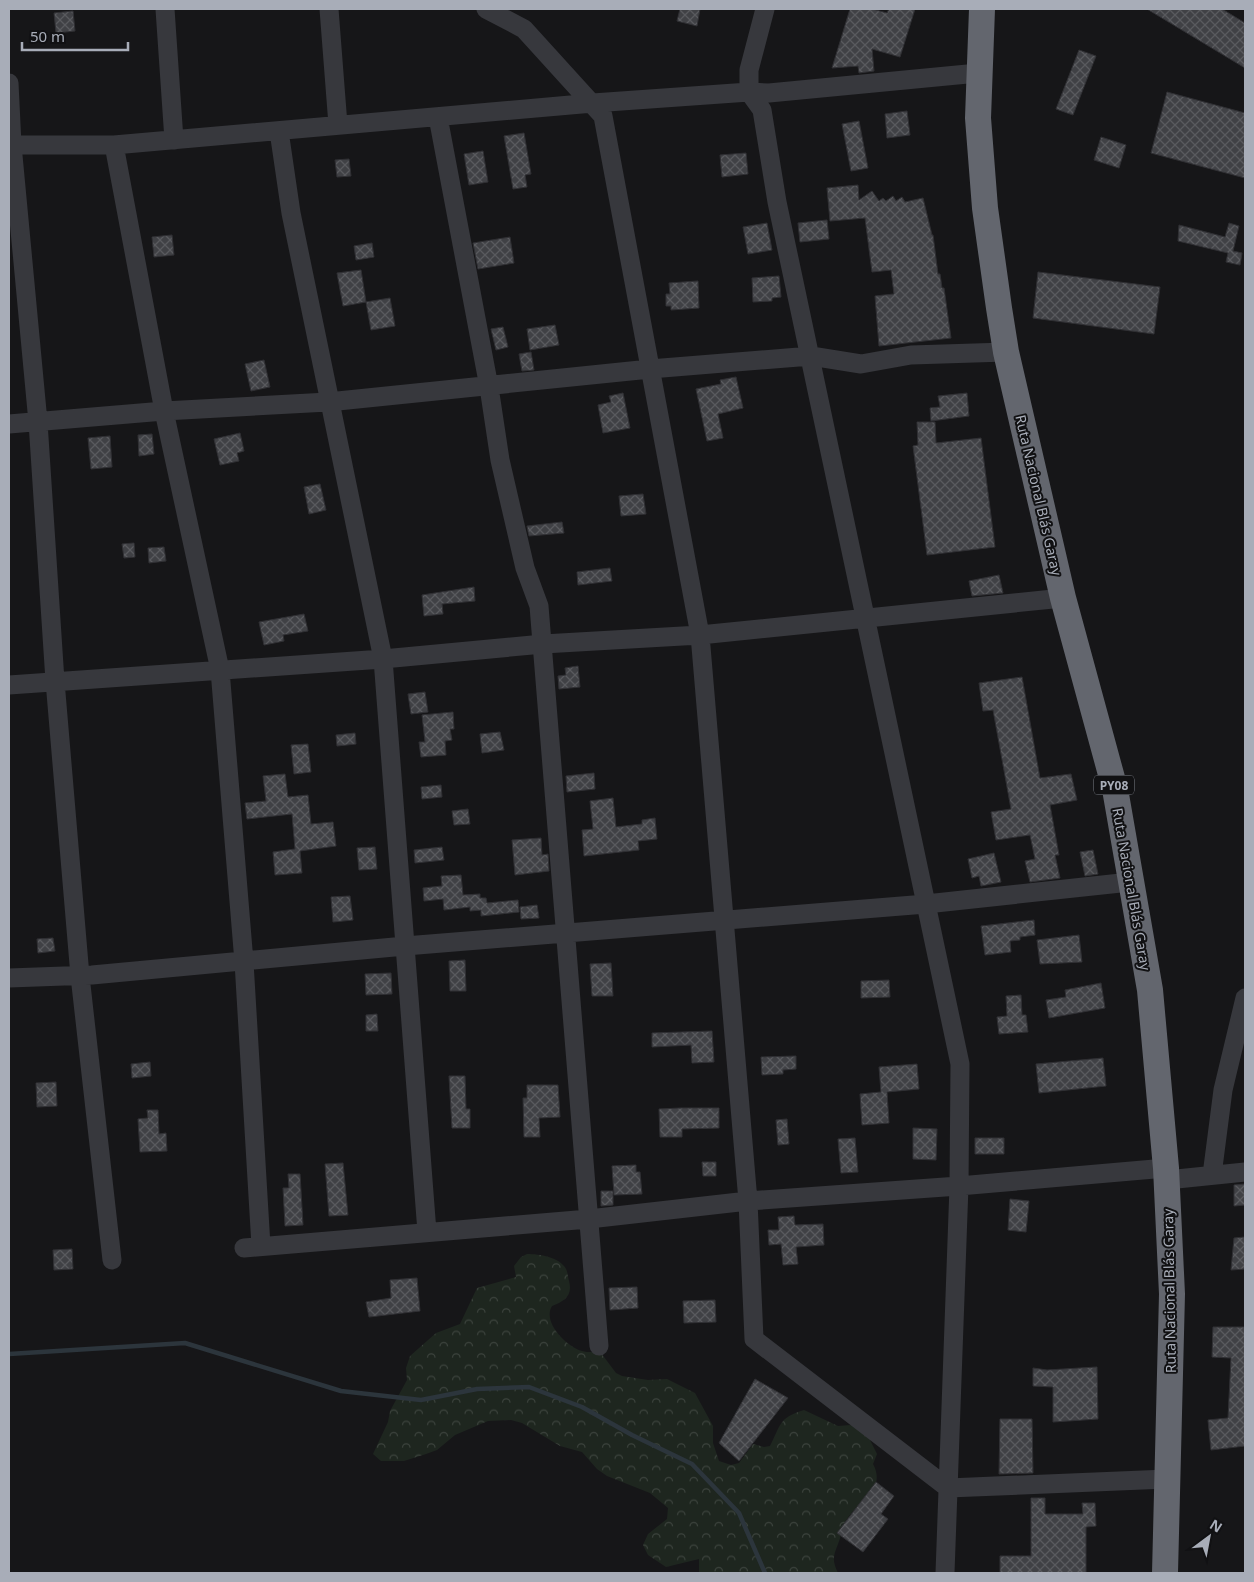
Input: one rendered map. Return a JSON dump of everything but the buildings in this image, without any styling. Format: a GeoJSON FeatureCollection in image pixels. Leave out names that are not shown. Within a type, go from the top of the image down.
{"type":"FeatureCollection","features":[{"type":"Feature","properties":{"kind":"highway","name":"Ruta Nacional Blás Garay"},"geometry":{"type":"LineString","coordinates":[[982,9],[978,73],[978,118],[985,208],[1006,352],[1063,598],[1115,789],[1150,990],[1167,1174],[1172,1294],[1166,1573]]}},
{"type":"Feature","properties":{"kind":"street"},"geometry":{"type":"LineString","coordinates":[[165,9],[174,140]]}},
{"type":"Feature","properties":{"kind":"street"},"geometry":{"type":"LineString","coordinates":[[329,9],[338,125]]}},
{"type":"Feature","properties":{"kind":"street"},"geometry":{"type":"LineString","coordinates":[[486,9],[524,29],[603,116],[700,635],[748,1201],[754,1339],[948,1488],[1168,1479]]}},
{"type":"Feature","properties":{"kind":"street"},"geometry":{"type":"LineString","coordinates":[[765,9],[749,70],[748,92],[762,110],[777,202],[960,1064],[959,1186],[945,1573]]}},
{"type":"Feature","properties":{"kind":"street"},"geometry":{"type":"LineString","coordinates":[[10,145],[114,145],[593,103],[748,92],[769,93],[978,73]]}},
{"type":"Feature","properties":{"kind":"street"},"geometry":{"type":"LineString","coordinates":[[9,83],[10,145],[38,422],[55,681],[80,976],[112,1260]]}},
{"type":"Feature","properties":{"kind":"street"},"geometry":{"type":"LineString","coordinates":[[438,117],[489,387],[500,460],[525,568],[539,606],[599,1346]]}},
{"type":"Feature","properties":{"kind":"street"},"geometry":{"type":"LineString","coordinates":[[279,131],[291,213],[328,402],[382,659],[427,1232]]}},
{"type":"Feature","properties":{"kind":"street"},"geometry":{"type":"LineString","coordinates":[[114,145],[164,411],[220,670],[244,962],[253,1247],[588,1219],[748,1201],[959,1186],[1167,1174],[1212,1175],[1245,1172]]}},
{"type":"Feature","properties":{"kind":"street"},"geometry":{"type":"LineString","coordinates":[[9,424],[164,411],[328,402],[650,369],[811,356],[861,364],[911,355],[1006,352]]}},
{"type":"Feature","properties":{"kind":"street"},"geometry":{"type":"LineString","coordinates":[[9,685],[382,659],[543,644],[700,635],[865,620],[1063,598]]}},
{"type":"Feature","properties":{"kind":"street"},"geometry":{"type":"LineString","coordinates":[[9,978],[80,976],[405,946],[566,935],[724,919],[926,904],[1130,882]]}},
{"type":"Feature","properties":{"kind":"street"},"geometry":{"type":"LineString","coordinates":[[1212,1175],[1224,1090],[1245,998]]}},
{"type":"Feature","properties":{"kind":"green space"},"geometry":{"type":"Polygon","coordinates":[[[527,1254],[554,1259],[563,1265],[567,1271],[570,1286],[569,1294],[564,1300],[552,1306],[550,1312],[550,1319],[557,1333],[569,1344],[582,1351],[601,1353],[616,1373],[622,1376],[648,1380],[667,1379],[695,1393],[713,1426],[713,1443],[719,1461],[731,1465],[739,1463],[753,1444],[764,1447],[770,1446],[781,1423],[789,1416],[804,1410],[838,1426],[851,1425],[866,1432],[877,1454],[873,1464],[876,1481],[869,1495],[847,1519],[844,1525],[834,1555],[834,1562],[838,1573],[699,1573],[699,1559],[666,1567],[648,1555],[643,1545],[648,1534],[667,1519],[668,1508],[650,1493],[607,1476],[597,1469],[582,1452],[560,1446],[522,1423],[511,1420],[488,1421],[455,1435],[437,1450],[404,1461],[381,1461],[373,1454],[388,1422],[390,1411],[407,1380],[406,1368],[410,1356],[436,1333],[460,1324],[477,1288],[516,1277],[514,1266],[521,1257],[527,1254]]]}},
{"type":"Feature","properties":{"kind":"waterway"},"geometry":{"type":"LineString","coordinates":[[9,1354],[185,1343],[341,1391],[421,1400],[477,1389],[529,1387],[582,1407],[632,1435],[692,1464],[739,1513],[765,1573]]}}]}
